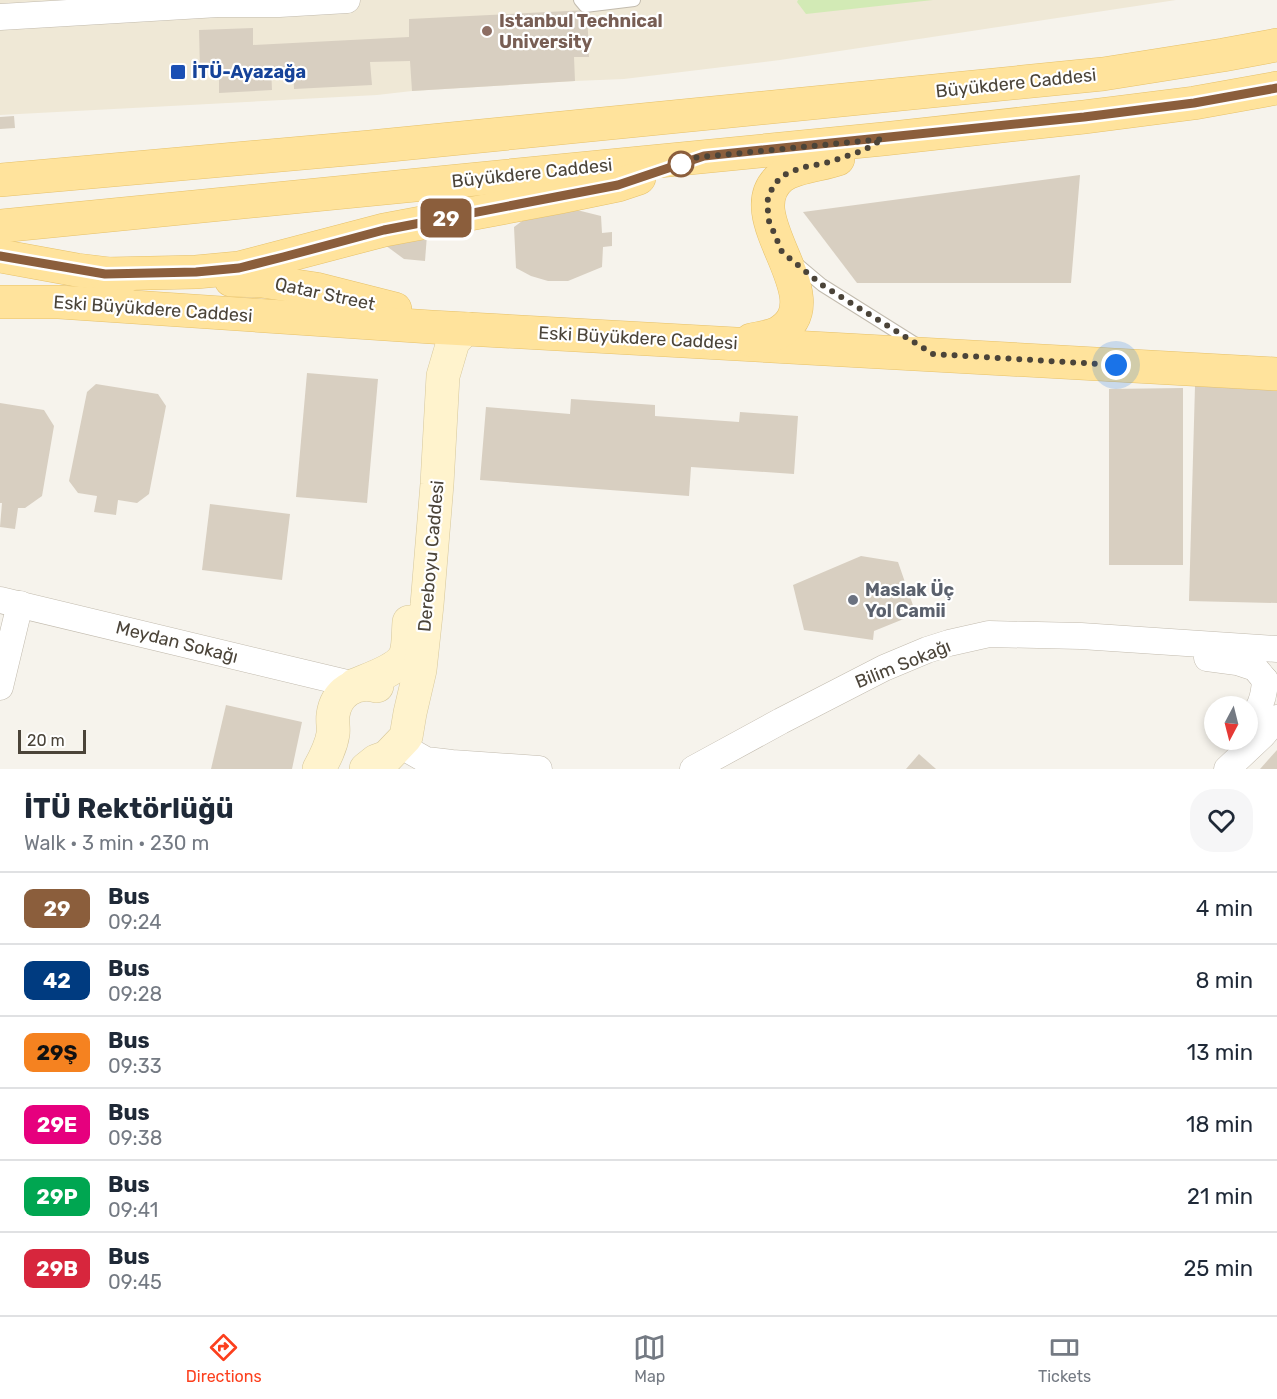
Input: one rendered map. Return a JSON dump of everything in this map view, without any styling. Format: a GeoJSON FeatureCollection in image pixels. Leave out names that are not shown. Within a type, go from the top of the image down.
{"type":"FeatureCollection","features":[{"type":"Feature","properties":{"kind":"main road"},"geometry":{"type":"LineString","coordinates":[[1223,55],[1277,29]]}},
{"type":"Feature","properties":{"kind":"main road","name":"Büyükdere Caddesi"},"geometry":{"type":"LineString","coordinates":[[0,180],[370,147],[1103,74],[1277,45]]}},
{"type":"Feature","properties":{"kind":"main road","name":"Büyükdere Caddesi"},"geometry":{"type":"LineString","coordinates":[[0,226],[883,139],[1161,108],[1277,88]]}},
{"type":"Feature","properties":{"kind":"main road"},"geometry":{"type":"LineString","coordinates":[[741,343],[777,333],[790,323],[795,310],[796,297],[792,275],[769,221],[767,202],[773,186],[782,176],[800,168],[830,162],[864,150],[883,139]]}},
{"type":"Feature","properties":{"kind":"main road"},"geometry":{"type":"LineString","coordinates":[[105,274],[196,272],[239,268],[384,230],[618,185],[704,156]]}},
{"type":"Feature","properties":{"kind":"main road"},"geometry":{"type":"LineString","coordinates":[[0,158],[62,162],[115,170]]}},
{"type":"Feature","properties":{"kind":"main road","name":"Qatar Street"},"geometry":{"type":"LineString","coordinates":[[0,256],[105,274],[154,279],[190,281],[226,279],[294,285],[403,310],[445,317],[468,329]]}},
{"type":"Feature","properties":{"kind":"main road","name":"Eski Büyükdere Caddesi"},"geometry":{"type":"LineString","coordinates":[[0,302],[59,302],[431,327],[1277,374]]}},
{"type":"Feature","properties":{"kind":"street"},"geometry":{"type":"LineString","coordinates":[[0,17],[218,4],[279,4],[346,0]]}},
{"type":"Feature","properties":{"kind":"street","name":"Dereboyu Caddesi"},"geometry":{"type":"LineString","coordinates":[[355,685],[399,664],[406,655],[430,368],[431,327]]}},
{"type":"Feature","properties":{"kind":"street","name":"Dereboyu Caddesi"},"geometry":{"type":"LineString","coordinates":[[408,725],[420,670],[427,605],[443,376],[453,342],[468,329]]}},
{"type":"Feature","properties":{"kind":"street"},"geometry":{"type":"LineString","coordinates":[[0,687],[10,602]]}},
{"type":"Feature","properties":{"kind":"street","name":"Meydan Sokağı"},"geometry":{"type":"LineString","coordinates":[[10,602],[355,685]]}},
{"type":"Feature","properties":{"kind":"street","name":"Bilim Sokağı"},"geometry":{"type":"LineString","coordinates":[[693,769],[884,668],[938,647],[989,634],[1081,636],[1277,649]]}},
{"type":"Feature","properties":{"kind":"street","name":"Bilim Sokağı"},"geometry":{"type":"LineString","coordinates":[[717,769],[805,722],[888,682],[948,659],[990,650],[1028,649],[1218,659],[1255,668],[1271,677]]}},
{"type":"Feature","properties":{"kind":"street"},"geometry":{"type":"LineString","coordinates":[[1258,710],[1271,677]]}},
{"type":"Feature","properties":{"kind":"street"},"geometry":{"type":"LineString","coordinates":[[319,769],[331,743],[336,702],[355,685],[373,684],[395,695],[408,725],[405,743],[412,752],[426,760],[539,769]]}},
{"type":"Feature","properties":{"kind":"street"},"geometry":{"type":"LineString","coordinates":[[1227,769],[1263,735],[1277,718]]}},
{"type":"Feature","properties":{"kind":"street"},"geometry":{"type":"LineString","coordinates":[[334,731],[341,744],[381,766],[408,725]]}},
{"type":"Feature","properties":{"kind":"street"},"geometry":{"type":"LineString","coordinates":[[1207,769],[1226,750]]}},
{"type":"Feature","properties":{"kind":"lane"},"geometry":{"type":"LineString","coordinates":[[580,0],[585,6],[634,0]]}},
{"type":"Feature","properties":{"kind":"lane"},"geometry":{"type":"LineString","coordinates":[[782,252],[822,285],[933,354]]}},
{"type":"Feature","properties":{"kind":"shaded area","name":"Istanbul Technical University"},"geometry":{"type":"Polygon","coordinates":[[[0,0],[1176,0],[780,60],[624,79],[0,115],[0,0]]]}},
{"type":"Feature","properties":{"kind":"green space"},"geometry":{"type":"Polygon","coordinates":[[[798,0],[933,0],[806,14],[797,2],[798,0]]]}},
{"type":"Feature","properties":{"kind":"building"},"geometry":{"type":"Polygon","coordinates":[[[587,10],[589,57],[574,57],[575,81],[412,91],[410,61],[370,62],[372,85],[294,89],[293,67],[271,68],[272,90],[219,93],[219,69],[200,71],[199,30],[253,28],[253,45],[409,37],[409,19],[587,10]]]}},
{"type":"Feature","properties":{"kind":"building"},"geometry":{"type":"Polygon","coordinates":[[[14,116],[15,128],[0,129],[0,117],[14,116]]]}},
{"type":"Feature","properties":{"kind":"building"},"geometry":{"type":"Polygon","coordinates":[[[1080,175],[1071,283],[857,283],[803,212],[1080,175]]]}},
{"type":"Feature","properties":{"kind":"building"},"geometry":{"type":"Polygon","coordinates":[[[573,209],[601,216],[602,233],[612,232],[612,246],[603,247],[602,267],[568,281],[548,281],[516,268],[514,227],[529,216],[573,209]]]}},
{"type":"Feature","properties":{"kind":"building"},"geometry":{"type":"Polygon","coordinates":[[[427,235],[425,261],[404,259],[385,245],[427,235]]]}},
{"type":"Feature","properties":{"kind":"building"},"geometry":{"type":"Polygon","coordinates":[[[307,373],[378,379],[367,503],[296,497],[307,373]]]}},
{"type":"Feature","properties":{"kind":"building"},"geometry":{"type":"Polygon","coordinates":[[[96,384],[158,394],[166,406],[149,494],[137,503],[118,500],[116,515],[94,512],[97,496],[78,493],[69,481],[87,392],[96,384]]]}},
{"type":"Feature","properties":{"kind":"building"},"geometry":{"type":"Polygon","coordinates":[[[1195,386],[1277,388],[1277,603],[1189,601],[1195,386]]]}},
{"type":"Feature","properties":{"kind":"building"},"geometry":{"type":"Polygon","coordinates":[[[1183,388],[1183,565],[1109,565],[1109,389],[1183,388]]]}},
{"type":"Feature","properties":{"kind":"building"},"geometry":{"type":"Polygon","coordinates":[[[571,399],[655,405],[655,416],[739,422],[740,412],[798,416],[794,474],[691,467],[689,496],[480,480],[486,407],[570,414],[571,399]]]}},
{"type":"Feature","properties":{"kind":"building"},"geometry":{"type":"Polygon","coordinates":[[[0,403],[44,410],[54,426],[42,496],[25,508],[18,508],[15,529],[0,527],[2,503],[0,503],[0,403]]]}},
{"type":"Feature","properties":{"kind":"building"},"geometry":{"type":"Polygon","coordinates":[[[210,504],[290,514],[282,580],[202,570],[210,504]]]}},
{"type":"Feature","properties":{"kind":"building","name":"Maslak Üç Yol Camii"},"geometry":{"type":"Polygon","coordinates":[[[861,556],[898,562],[916,614],[874,631],[873,640],[804,630],[793,585],[861,556]]]}},
{"type":"Feature","properties":{"kind":"building"},"geometry":{"type":"Polygon","coordinates":[[[226,705],[302,722],[292,769],[211,769],[226,705]]]}},
{"type":"Feature","properties":{"kind":"building"},"geometry":{"type":"Polygon","coordinates":[[[1277,750],[1277,769],[1260,769],[1277,750]]]}},
{"type":"Feature","properties":{"kind":"building"},"geometry":{"type":"Polygon","coordinates":[[[919,754],[936,769],[906,769],[919,754]]]}},
{"type":"Feature","properties":{"kind":"bus line","name":"29"},"geometry":{"type":"LineString","coordinates":[[0,256],[105,274],[196,272],[239,268],[419,222],[618,185],[704,156],[1084,117],[1194,103],[1277,88]]}},
{"type":"Feature","properties":{"kind":"place","name":"Istanbul Technical University"},"geometry":{"type":"Point","coordinates":[487,31]}},
{"type":"Feature","properties":{"kind":"place","name":"İTÜ-Ayazağa"},"geometry":{"type":"Point","coordinates":[178,72]}},
{"type":"Feature","properties":{"kind":"place","name":"Maslak Üç Yol Camii"},"geometry":{"type":"Point","coordinates":[853,600]}},
{"type":"Feature","properties":{"kind":"route"},"geometry":{"type":"LineString","coordinates":[[681,164],[680,159],[883,139],[864,150],[830,162],[800,168],[782,176],[773,186],[767,202],[769,221],[782,252],[822,285],[933,354],[1116,365]]}}]}
